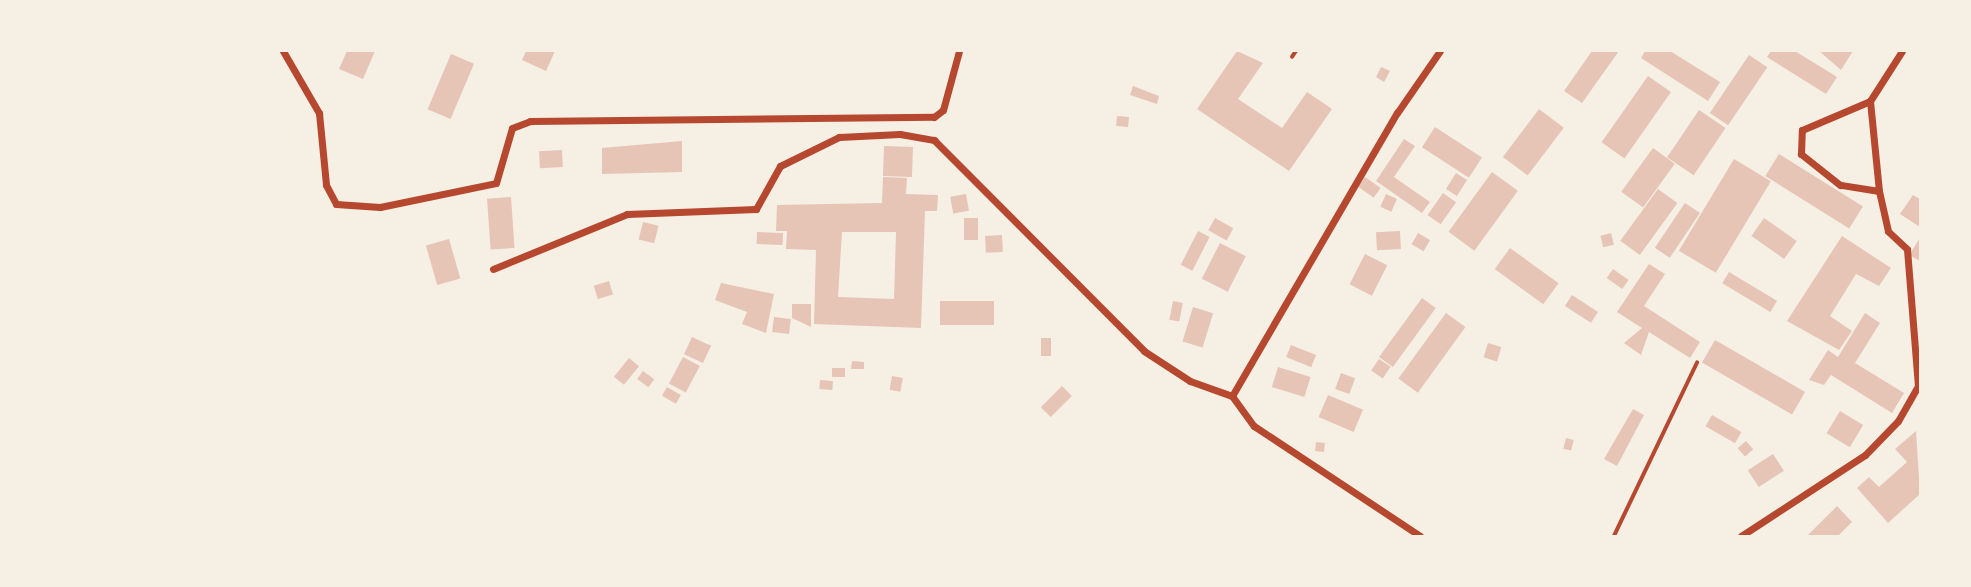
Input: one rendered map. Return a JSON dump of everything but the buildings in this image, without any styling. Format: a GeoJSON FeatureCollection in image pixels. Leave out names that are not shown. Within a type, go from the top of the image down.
{"type":"FeatureCollection","features":[{"type":"Feature","properties":{"kind":"street"},"geometry":{"type":"LineString","coordinates":[[283,51],[319,113],[326,185],[336,204],[380,207],[496,183],[512,128],[530,121],[934,117],[943,110],[959,51]]}},
{"type":"Feature","properties":{"kind":"street"},"geometry":{"type":"LineString","coordinates":[[1232,396],[1397,113],[1440,51]]}},
{"type":"Feature","properties":{"kind":"street"},"geometry":{"type":"LineString","coordinates":[[1879,191],[1840,185],[1801,154],[1802,130],[1870,102],[1902,51]]}},
{"type":"Feature","properties":{"kind":"street"},"geometry":{"type":"LineString","coordinates":[[1741,536],[1865,456],[1898,421],[1919,386],[1907,249],[1888,231],[1879,191],[1870,102]]}},
{"type":"Feature","properties":{"kind":"street"},"geometry":{"type":"LineString","coordinates":[[493,269],[627,214],[756,209],[780,166],[839,137],[917,136],[946,148],[1144,351],[1190,381],[1232,396],[1254,426],[1420,536]]}},
{"type":"Feature","properties":{"kind":"lane"},"geometry":{"type":"LineString","coordinates":[[1292,57],[1296,51]]}},
{"type":"Feature","properties":{"kind":"lane"},"geometry":{"type":"LineString","coordinates":[[1615,536],[1697,363]]}}]}
